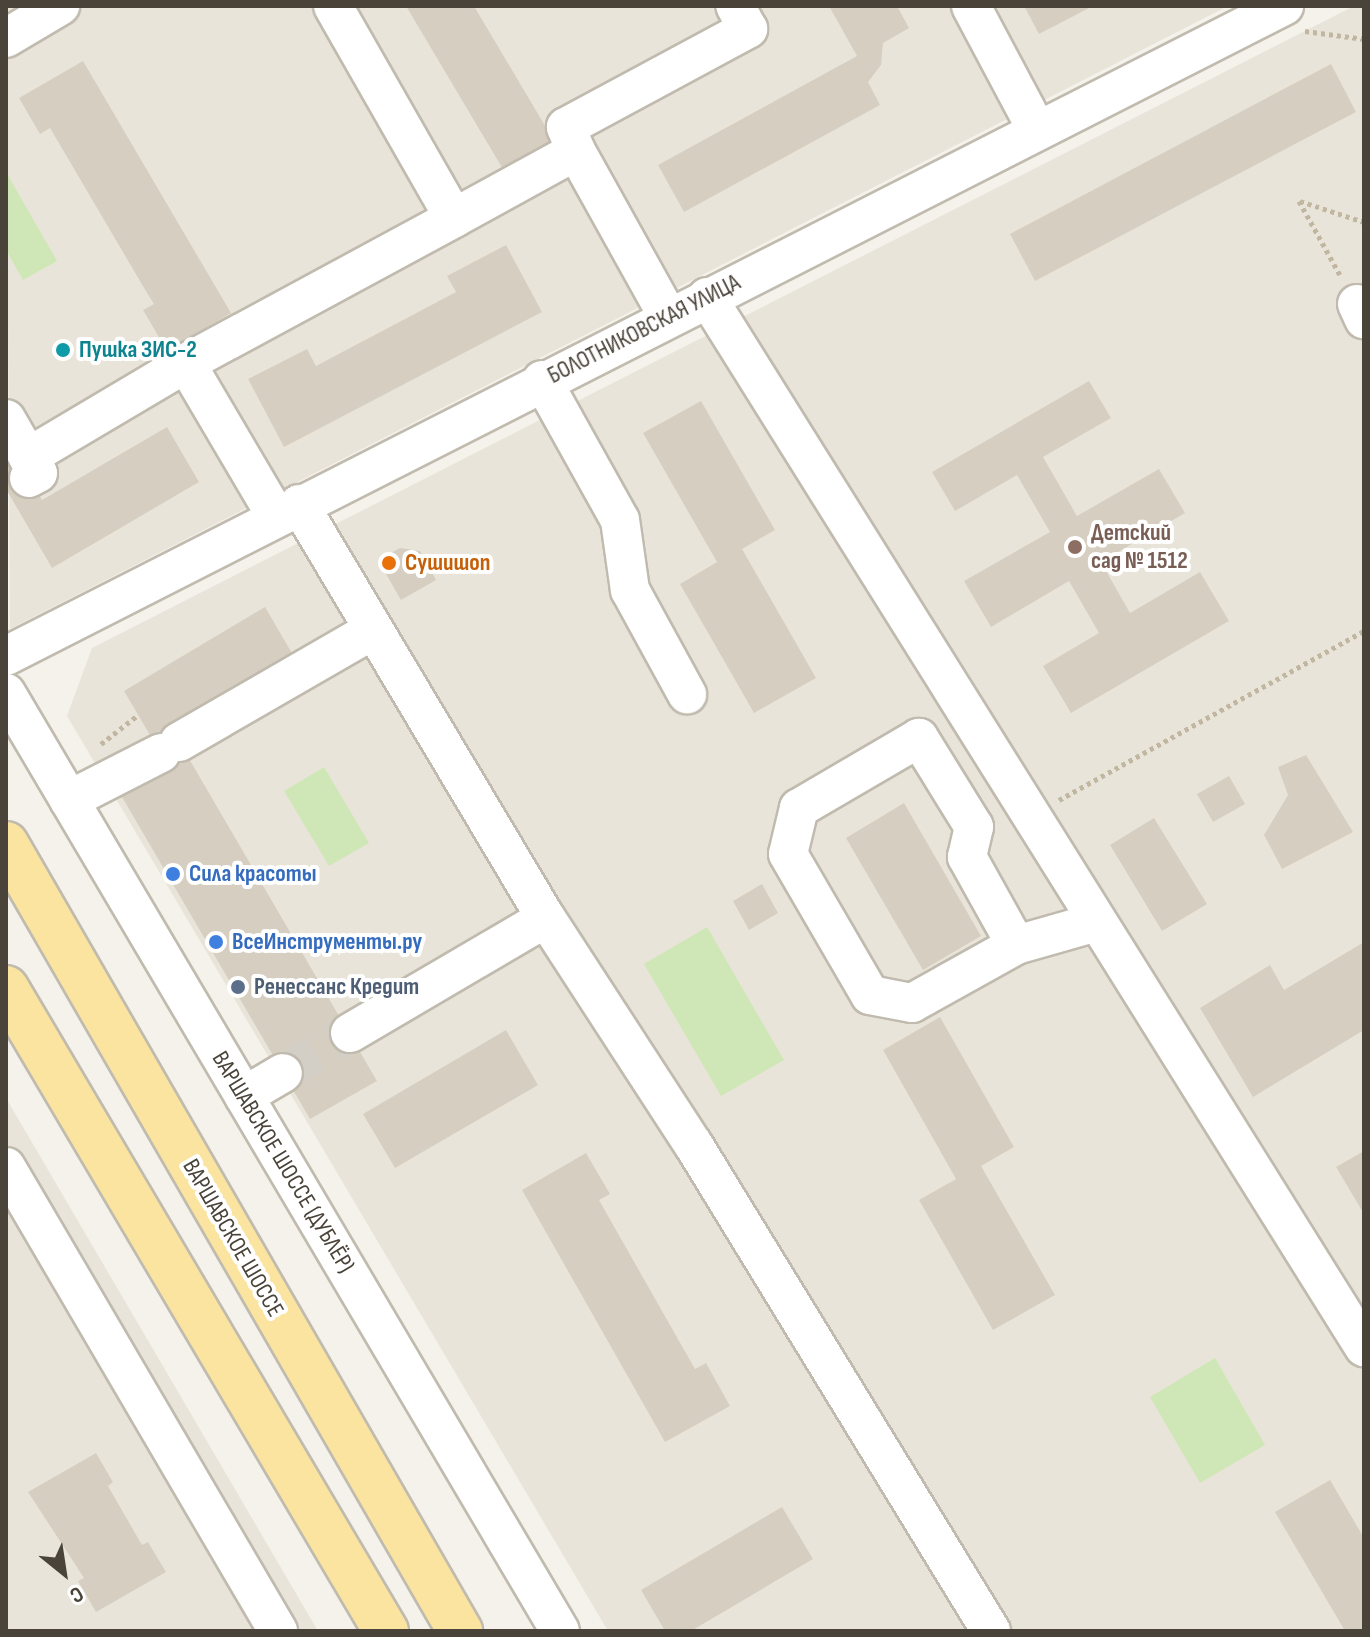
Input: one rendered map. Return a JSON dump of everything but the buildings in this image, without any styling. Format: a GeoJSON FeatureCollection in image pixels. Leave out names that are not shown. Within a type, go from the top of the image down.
{"type":"FeatureCollection","features":[{"type":"Feature","properties":{"kind":"main road","name":"ВАРШАВСКОЕ ШОССЕ"},"geometry":{"type":"LineString","coordinates":[[6,844],[460,1631]]}},
{"type":"Feature","properties":{"kind":"main road"},"geometry":{"type":"LineString","coordinates":[[6,988],[386,1631]]}},
{"type":"Feature","properties":{"kind":"street"},"geometry":{"type":"LineString","coordinates":[[6,38],[60,6]]}},
{"type":"Feature","properties":{"kind":"street"},"geometry":{"type":"LineString","coordinates":[[333,6],[454,218]]}},
{"type":"Feature","properties":{"kind":"street"},"geometry":{"type":"LineString","coordinates":[[668,316],[576,151],[566,127],[748,29],[735,6]]}},
{"type":"Feature","properties":{"kind":"street"},"geometry":{"type":"LineString","coordinates":[[971,6],[1037,130]]}},
{"type":"Feature","properties":{"kind":"street","name":"БОЛОТНИКОВСКАЯ УЛИЦА"},"geometry":{"type":"LineString","coordinates":[[6,656],[1037,130],[1225,19],[1284,6]]}},
{"type":"Feature","properties":{"kind":"street"},"geometry":{"type":"LineString","coordinates":[[6,419],[28,467],[186,363],[576,151]]}},
{"type":"Feature","properties":{"kind":"street"},"geometry":{"type":"LineString","coordinates":[[707,297],[1364,1347]]}},
{"type":"Feature","properties":{"kind":"street"},"geometry":{"type":"LineString","coordinates":[[186,363],[371,631],[546,918],[693,1144],[991,1631]]}},
{"type":"Feature","properties":{"kind":"street"},"geometry":{"type":"LineString","coordinates":[[542,380],[620,520],[630,590],[687,694]]}},
{"type":"Feature","properties":{"kind":"street"},"geometry":{"type":"LineString","coordinates":[[69,800],[170,748],[371,631]]}},
{"type":"Feature","properties":{"kind":"street","name":"ВАРШАВСКОЕ ШОССЕ (ДУБЛЁР)"},"geometry":{"type":"LineString","coordinates":[[6,693],[560,1631]]}},
{"type":"Feature","properties":{"kind":"street"},"geometry":{"type":"LineString","coordinates":[[1016,945],[967,857],[974,827],[919,738],[799,808],[788,854],[870,995],[912,1003],[1016,945],[1097,922]]}},
{"type":"Feature","properties":{"kind":"street"},"geometry":{"type":"LineString","coordinates":[[350,1033],[546,918]]}},
{"type":"Feature","properties":{"kind":"street"},"geometry":{"type":"LineString","coordinates":[[244,1096],[283,1073]]}},
{"type":"Feature","properties":{"kind":"street"},"geometry":{"type":"LineString","coordinates":[[6,1167],[278,1631]]}},
{"type":"Feature","properties":{"kind":"path"},"geometry":{"type":"LineString","coordinates":[[1329,255],[1299,201],[1364,222]]}},
{"type":"Feature","properties":{"kind":"path"},"geometry":{"type":"LineString","coordinates":[[1030,816],[1364,631]]}},
{"type":"Feature","properties":{"kind":"path"},"geometry":{"type":"LineString","coordinates":[[91,751],[138,715]]}},
{"type":"Feature","properties":{"kind":"shaded area"},"geometry":{"type":"Polygon","coordinates":[[[6,6],[1228,6],[10,629],[6,6]]]}},
{"type":"Feature","properties":{"kind":"shaded area"},"geometry":{"type":"Polygon","coordinates":[[[1354,6],[1364,6],[1364,1631],[608,1631],[67,716],[92,648],[1354,6]]]}},
{"type":"Feature","properties":{"kind":"shaded area"},"geometry":{"type":"Polygon","coordinates":[[[6,1098],[318,1631],[6,1631],[6,1098]]]}},
{"type":"Feature","properties":{"kind":"green space"},"geometry":{"type":"Polygon","coordinates":[[[6,172],[57,261],[23,280],[6,250],[6,172]]]}},
{"type":"Feature","properties":{"kind":"green space"},"geometry":{"type":"Polygon","coordinates":[[[324,767],[369,843],[329,866],[284,791],[324,767]]]}},
{"type":"Feature","properties":{"kind":"green space"},"geometry":{"type":"Polygon","coordinates":[[[707,927],[784,1060],[721,1096],[644,964],[707,927]]]}},
{"type":"Feature","properties":{"kind":"green space"},"geometry":{"type":"Polygon","coordinates":[[[1215,1358],[1265,1445],[1200,1483],[1150,1397],[1215,1358]]]}},
{"type":"Feature","properties":{"kind":"tunnel"},"geometry":{"type":"LineString","coordinates":[[283,1073],[350,1033]]}},
{"type":"Feature","properties":{"kind":"place","name":"Пушка ЗИС-2"},"geometry":{"type":"Point","coordinates":[63,350]}},
{"type":"Feature","properties":{"kind":"place","name":"Детский сад № 1512"},"geometry":{"type":"Point","coordinates":[1075,547]}},
{"type":"Feature","properties":{"kind":"place","name":"Сушишоп"},"geometry":{"type":"Point","coordinates":[389,563]}},
{"type":"Feature","properties":{"kind":"place","name":"Сила красоты"},"geometry":{"type":"Point","coordinates":[173,874]}},
{"type":"Feature","properties":{"kind":"place","name":"ВсеИнструменты.ру"},"geometry":{"type":"Point","coordinates":[216,942]}},
{"type":"Feature","properties":{"kind":"place","name":"Ренессанс Кредит"},"geometry":{"type":"Point","coordinates":[238,987]}}]}
